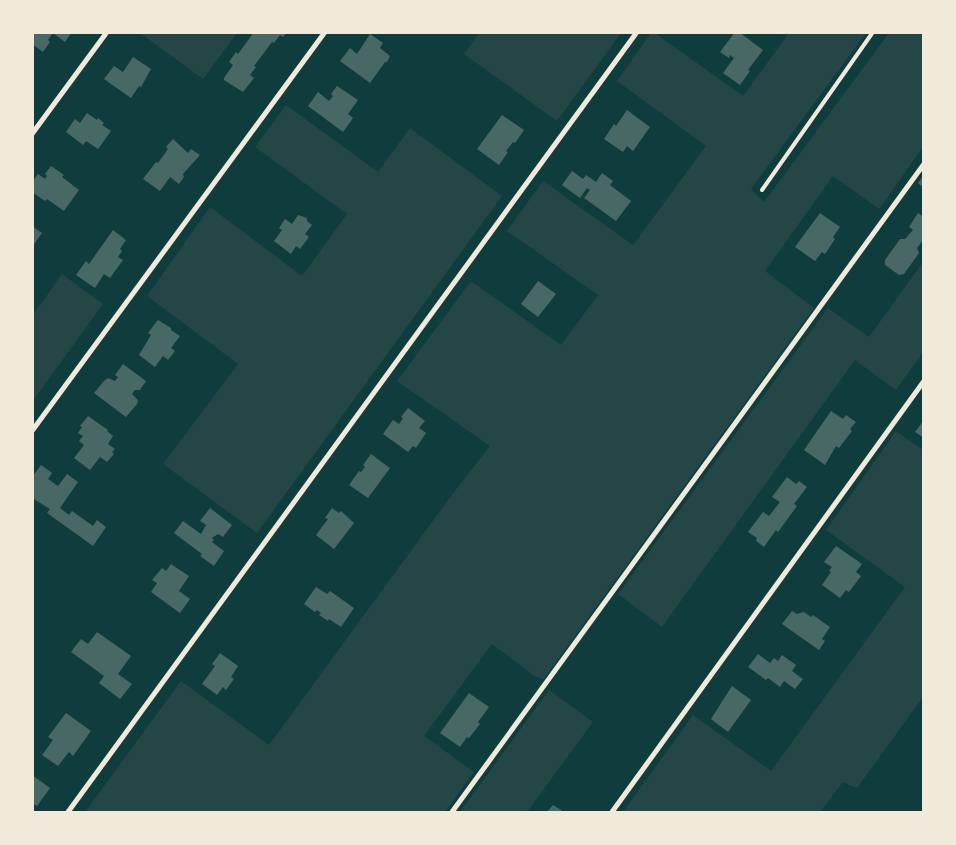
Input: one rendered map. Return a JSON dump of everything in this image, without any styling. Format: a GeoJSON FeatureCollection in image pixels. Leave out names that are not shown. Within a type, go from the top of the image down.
{"type":"FeatureCollection","features":[{"type":"Feature","properties":{"kind":"street"},"geometry":{"type":"LineString","coordinates":[[32,134],[107,32]]}},
{"type":"Feature","properties":{"kind":"street"},"geometry":{"type":"LineString","coordinates":[[32,431],[324,32]]}},
{"type":"Feature","properties":{"kind":"street"},"geometry":{"type":"LineString","coordinates":[[68,812],[637,32]]}},
{"type":"Feature","properties":{"kind":"street"},"geometry":{"type":"LineString","coordinates":[[452,812],[924,164]]}},
{"type":"Feature","properties":{"kind":"street"},"geometry":{"type":"LineString","coordinates":[[612,812],[924,381]]}},
{"type":"Feature","properties":{"kind":"lane"},"geometry":{"type":"LineString","coordinates":[[762,190],[873,32]]}},
{"type":"Feature","properties":{"kind":"shaded area"},"geometry":{"type":"Polygon","coordinates":[[[140,33],[237,33],[203,79],[140,33]]]}},
{"type":"Feature","properties":{"kind":"shaded area"},"geometry":{"type":"Polygon","coordinates":[[[479,33],[621,33],[557,121],[464,54],[479,33]]]}},
{"type":"Feature","properties":{"kind":"shaded area"},"geometry":{"type":"Polygon","coordinates":[[[651,33],[655,33],[743,96],[789,33],[866,33],[751,189],[764,202],[889,33],[923,33],[923,147],[879,209],[833,176],[765,271],[814,308],[543,680],[533,675],[492,644],[424,736],[474,772],[445,812],[85,812],[181,681],[269,745],[451,496],[490,446],[397,381],[471,281],[561,345],[598,295],[507,231],[543,181],[633,245],[706,146],[617,81],[651,33]]]}},
{"type":"Feature","properties":{"kind":"shaded area"},"geometry":{"type":"Polygon","coordinates":[[[286,105],[378,172],[410,128],[502,196],[257,533],[163,464],[238,364],[147,296],[210,207],[302,276],[347,214],[255,147],[286,105]]]}},
{"type":"Feature","properties":{"kind":"shaded area"},"geometry":{"type":"Polygon","coordinates":[[[923,262],[923,352],[896,390],[855,360],[662,627],[618,594],[828,308],[869,337],[923,262]]]}},
{"type":"Feature","properties":{"kind":"shaded area"},"geometry":{"type":"Polygon","coordinates":[[[62,274],[103,304],[35,398],[32,396],[33,315],[62,274]]]}},
{"type":"Feature","properties":{"kind":"shaded area"},"geometry":{"type":"Polygon","coordinates":[[[896,431],[923,450],[923,697],[857,788],[843,782],[820,812],[623,812],[693,715],[771,771],[905,587],[826,530],[896,431]]]}},
{"type":"Feature","properties":{"kind":"shaded area"},"geometry":{"type":"Polygon","coordinates":[[[549,690],[593,722],[527,812],[460,812],[549,690]]]}},
{"type":"Feature","properties":{"kind":"building"},"geometry":{"type":"Polygon","coordinates":[[[32,32],[72,32],[65,42],[53,33],[48,40],[50,42],[43,52],[32,44],[32,32]]]}},
{"type":"Feature","properties":{"kind":"building"},"geometry":{"type":"Polygon","coordinates":[[[254,32],[287,32],[283,37],[280,35],[274,43],[272,42],[254,66],[256,67],[250,75],[254,78],[243,92],[224,80],[224,78],[233,65],[229,62],[236,52],[238,54],[254,32]]]}},
{"type":"Feature","properties":{"kind":"building"},"geometry":{"type":"Polygon","coordinates":[[[735,32],[739,32],[763,50],[748,70],[750,71],[740,85],[723,73],[734,58],[730,55],[729,58],[720,52],[735,32]]]}},
{"type":"Feature","properties":{"kind":"building"},"geometry":{"type":"Polygon","coordinates":[[[370,34],[383,43],[380,48],[390,56],[370,83],[340,61],[350,48],[357,54],[370,34]]]}},
{"type":"Feature","properties":{"kind":"building"},"geometry":{"type":"Polygon","coordinates":[[[133,57],[151,69],[141,87],[139,86],[131,98],[104,79],[114,66],[123,72],[133,57]]]}},
{"type":"Feature","properties":{"kind":"building"},"geometry":{"type":"Polygon","coordinates":[[[337,86],[358,100],[348,114],[353,118],[343,132],[308,106],[318,92],[329,101],[333,96],[331,94],[337,86]]]}},
{"type":"Feature","properties":{"kind":"building"},"geometry":{"type":"Polygon","coordinates":[[[627,110],[650,127],[633,151],[627,146],[623,152],[604,139],[627,110]]]}},
{"type":"Feature","properties":{"kind":"building"},"geometry":{"type":"Polygon","coordinates":[[[87,113],[97,120],[98,118],[104,123],[102,125],[111,131],[98,149],[86,141],[83,145],[66,132],[75,119],[80,123],[87,113]]]}},
{"type":"Feature","properties":{"kind":"building"},"geometry":{"type":"Polygon","coordinates":[[[502,115],[524,130],[515,143],[513,142],[506,151],[508,152],[499,165],[477,149],[502,115]]]}},
{"type":"Feature","properties":{"kind":"building"},"geometry":{"type":"Polygon","coordinates":[[[173,139],[188,153],[191,149],[200,155],[183,174],[184,177],[179,184],[170,177],[160,191],[143,179],[156,162],[158,163],[168,149],[166,147],[173,139]]]}},
{"type":"Feature","properties":{"kind":"building"},"geometry":{"type":"Polygon","coordinates":[[[51,166],[64,175],[62,177],[79,190],[64,211],[47,199],[45,201],[32,192],[32,182],[38,174],[45,179],[47,176],[45,174],[51,166]]]}},
{"type":"Feature","properties":{"kind":"building"},"geometry":{"type":"Polygon","coordinates":[[[572,171],[583,179],[586,175],[596,182],[602,173],[613,181],[610,185],[631,201],[616,221],[584,198],[590,190],[587,188],[580,198],[562,185],[572,171]]]}},
{"type":"Feature","properties":{"kind":"building"},"geometry":{"type":"Polygon","coordinates":[[[924,175],[924,188],[918,183],[924,175]]]}},
{"type":"Feature","properties":{"kind":"building"},"geometry":{"type":"Polygon","coordinates":[[[820,213],[840,227],[825,254],[822,252],[815,261],[795,247],[820,213]]]}},
{"type":"Feature","properties":{"kind":"building"},"geometry":{"type":"Polygon","coordinates":[[[918,213],[924,217],[924,239],[917,248],[919,253],[904,274],[899,275],[885,265],[885,260],[900,239],[905,239],[913,230],[909,227],[918,213]]]}},
{"type":"Feature","properties":{"kind":"building"},"geometry":{"type":"Polygon","coordinates":[[[298,215],[307,218],[307,221],[312,225],[305,234],[309,237],[300,249],[296,246],[291,254],[274,241],[282,230],[279,228],[285,219],[292,224],[298,215]]]}},
{"type":"Feature","properties":{"kind":"building"},"geometry":{"type":"Polygon","coordinates":[[[32,226],[42,233],[32,247],[32,226]]]}},
{"type":"Feature","properties":{"kind":"building"},"geometry":{"type":"Polygon","coordinates":[[[113,230],[126,240],[120,249],[122,251],[118,257],[123,260],[110,278],[104,274],[95,288],[76,275],[86,261],[89,264],[113,230]]]}},
{"type":"Feature","properties":{"kind":"building"},"geometry":{"type":"Polygon","coordinates":[[[538,281],[556,294],[538,317],[521,304],[538,281]]]}},
{"type":"Feature","properties":{"kind":"building"},"geometry":{"type":"Polygon","coordinates":[[[158,320],[180,336],[171,348],[175,351],[168,360],[163,356],[155,367],[139,355],[151,335],[148,333],[158,320]]]}},
{"type":"Feature","properties":{"kind":"building"},"geometry":{"type":"Polygon","coordinates":[[[123,364],[146,381],[140,390],[135,390],[132,394],[138,400],[137,404],[126,417],[94,393],[108,378],[115,381],[118,377],[115,375],[123,364]]]}},
{"type":"Feature","properties":{"kind":"building"},"geometry":{"type":"Polygon","coordinates":[[[408,408],[425,421],[419,428],[426,433],[416,448],[413,446],[408,452],[383,434],[393,420],[399,424],[403,418],[401,417],[408,408]]]}},
{"type":"Feature","properties":{"kind":"building"},"geometry":{"type":"Polygon","coordinates":[[[831,411],[843,419],[846,415],[856,422],[850,429],[852,431],[839,448],[836,446],[825,465],[804,450],[831,411]]]}},
{"type":"Feature","properties":{"kind":"building"},"geometry":{"type":"Polygon","coordinates":[[[88,416],[108,430],[113,436],[108,444],[115,449],[112,452],[114,454],[107,462],[100,457],[90,470],[74,458],[84,445],[79,441],[83,436],[78,433],[82,427],[80,426],[88,416]]]}},
{"type":"Feature","properties":{"kind":"building"},"geometry":{"type":"Polygon","coordinates":[[[924,420],[924,438],[915,432],[924,420]]]}},
{"type":"Feature","properties":{"kind":"building"},"geometry":{"type":"Polygon","coordinates":[[[371,454],[390,468],[368,498],[349,485],[359,471],[361,472],[365,467],[363,465],[371,454]]]}},
{"type":"Feature","properties":{"kind":"building"},"geometry":{"type":"Polygon","coordinates":[[[41,465],[52,473],[48,479],[58,486],[67,474],[78,482],[60,508],[69,515],[72,511],[93,526],[97,520],[106,527],[93,546],[47,513],[50,509],[32,498],[32,477],[41,465]]]}},
{"type":"Feature","properties":{"kind":"building"},"geometry":{"type":"Polygon","coordinates":[[[787,477],[796,484],[799,481],[807,487],[794,504],[797,506],[778,532],[776,530],[764,547],[756,541],[757,538],[748,532],[763,512],[769,516],[780,502],[772,497],[787,477]]]}},
{"type":"Feature","properties":{"kind":"building"},"geometry":{"type":"Polygon","coordinates":[[[210,508],[232,525],[223,537],[218,534],[212,538],[214,540],[212,542],[224,551],[214,566],[200,556],[202,554],[174,533],[183,521],[201,534],[206,525],[200,521],[210,508]]]}},
{"type":"Feature","properties":{"kind":"building"},"geometry":{"type":"Polygon","coordinates":[[[332,508],[339,513],[341,511],[354,523],[334,549],[316,535],[328,519],[325,518],[332,508]]]}},
{"type":"Feature","properties":{"kind":"building"},"geometry":{"type":"Polygon","coordinates":[[[836,546],[862,564],[856,572],[861,576],[849,592],[846,590],[840,598],[822,585],[831,572],[829,571],[832,567],[824,562],[836,546]]]}},
{"type":"Feature","properties":{"kind":"building"},"geometry":{"type":"Polygon","coordinates":[[[171,564],[189,576],[179,591],[190,599],[180,613],[151,592],[157,583],[152,580],[162,568],[166,571],[171,564]]]}},
{"type":"Feature","properties":{"kind":"building"},"geometry":{"type":"Polygon","coordinates":[[[316,587],[327,594],[330,591],[354,608],[341,627],[319,615],[321,613],[317,610],[315,612],[304,604],[316,587]]]}},
{"type":"Feature","properties":{"kind":"building"},"geometry":{"type":"Polygon","coordinates":[[[792,611],[797,614],[804,612],[811,617],[813,615],[830,627],[822,639],[825,641],[819,650],[782,624],[792,611]]]}},
{"type":"Feature","properties":{"kind":"building"},"geometry":{"type":"Polygon","coordinates":[[[97,632],[131,656],[118,674],[132,684],[120,699],[99,683],[104,676],[71,652],[81,639],[88,644],[97,632]]]}},
{"type":"Feature","properties":{"kind":"building"},"geometry":{"type":"Polygon","coordinates":[[[220,653],[238,666],[231,677],[234,679],[226,690],[223,687],[217,695],[202,684],[215,666],[212,664],[220,653]]]}},
{"type":"Feature","properties":{"kind":"building"},"geometry":{"type":"Polygon","coordinates":[[[758,654],[770,663],[774,658],[778,661],[782,655],[796,665],[792,671],[803,679],[795,689],[784,681],[780,687],[768,678],[766,680],[748,667],[758,654]]]}},
{"type":"Feature","properties":{"kind":"building"},"geometry":{"type":"Polygon","coordinates":[[[732,686],[751,700],[728,732],[711,719],[732,686]]]}},
{"type":"Feature","properties":{"kind":"building"},"geometry":{"type":"Polygon","coordinates":[[[469,693],[489,707],[478,722],[480,724],[460,747],[440,733],[469,693]]]}},
{"type":"Feature","properties":{"kind":"building"},"geometry":{"type":"Polygon","coordinates":[[[66,713],[91,731],[73,756],[69,752],[58,766],[42,755],[53,740],[48,737],[66,713]]]}},
{"type":"Feature","properties":{"kind":"building"},"geometry":{"type":"Polygon","coordinates":[[[32,775],[50,788],[37,806],[32,803],[32,775]]]}},
{"type":"Feature","properties":{"kind":"building"},"geometry":{"type":"Polygon","coordinates":[[[553,805],[564,812],[547,812],[553,805]]]}}]}
